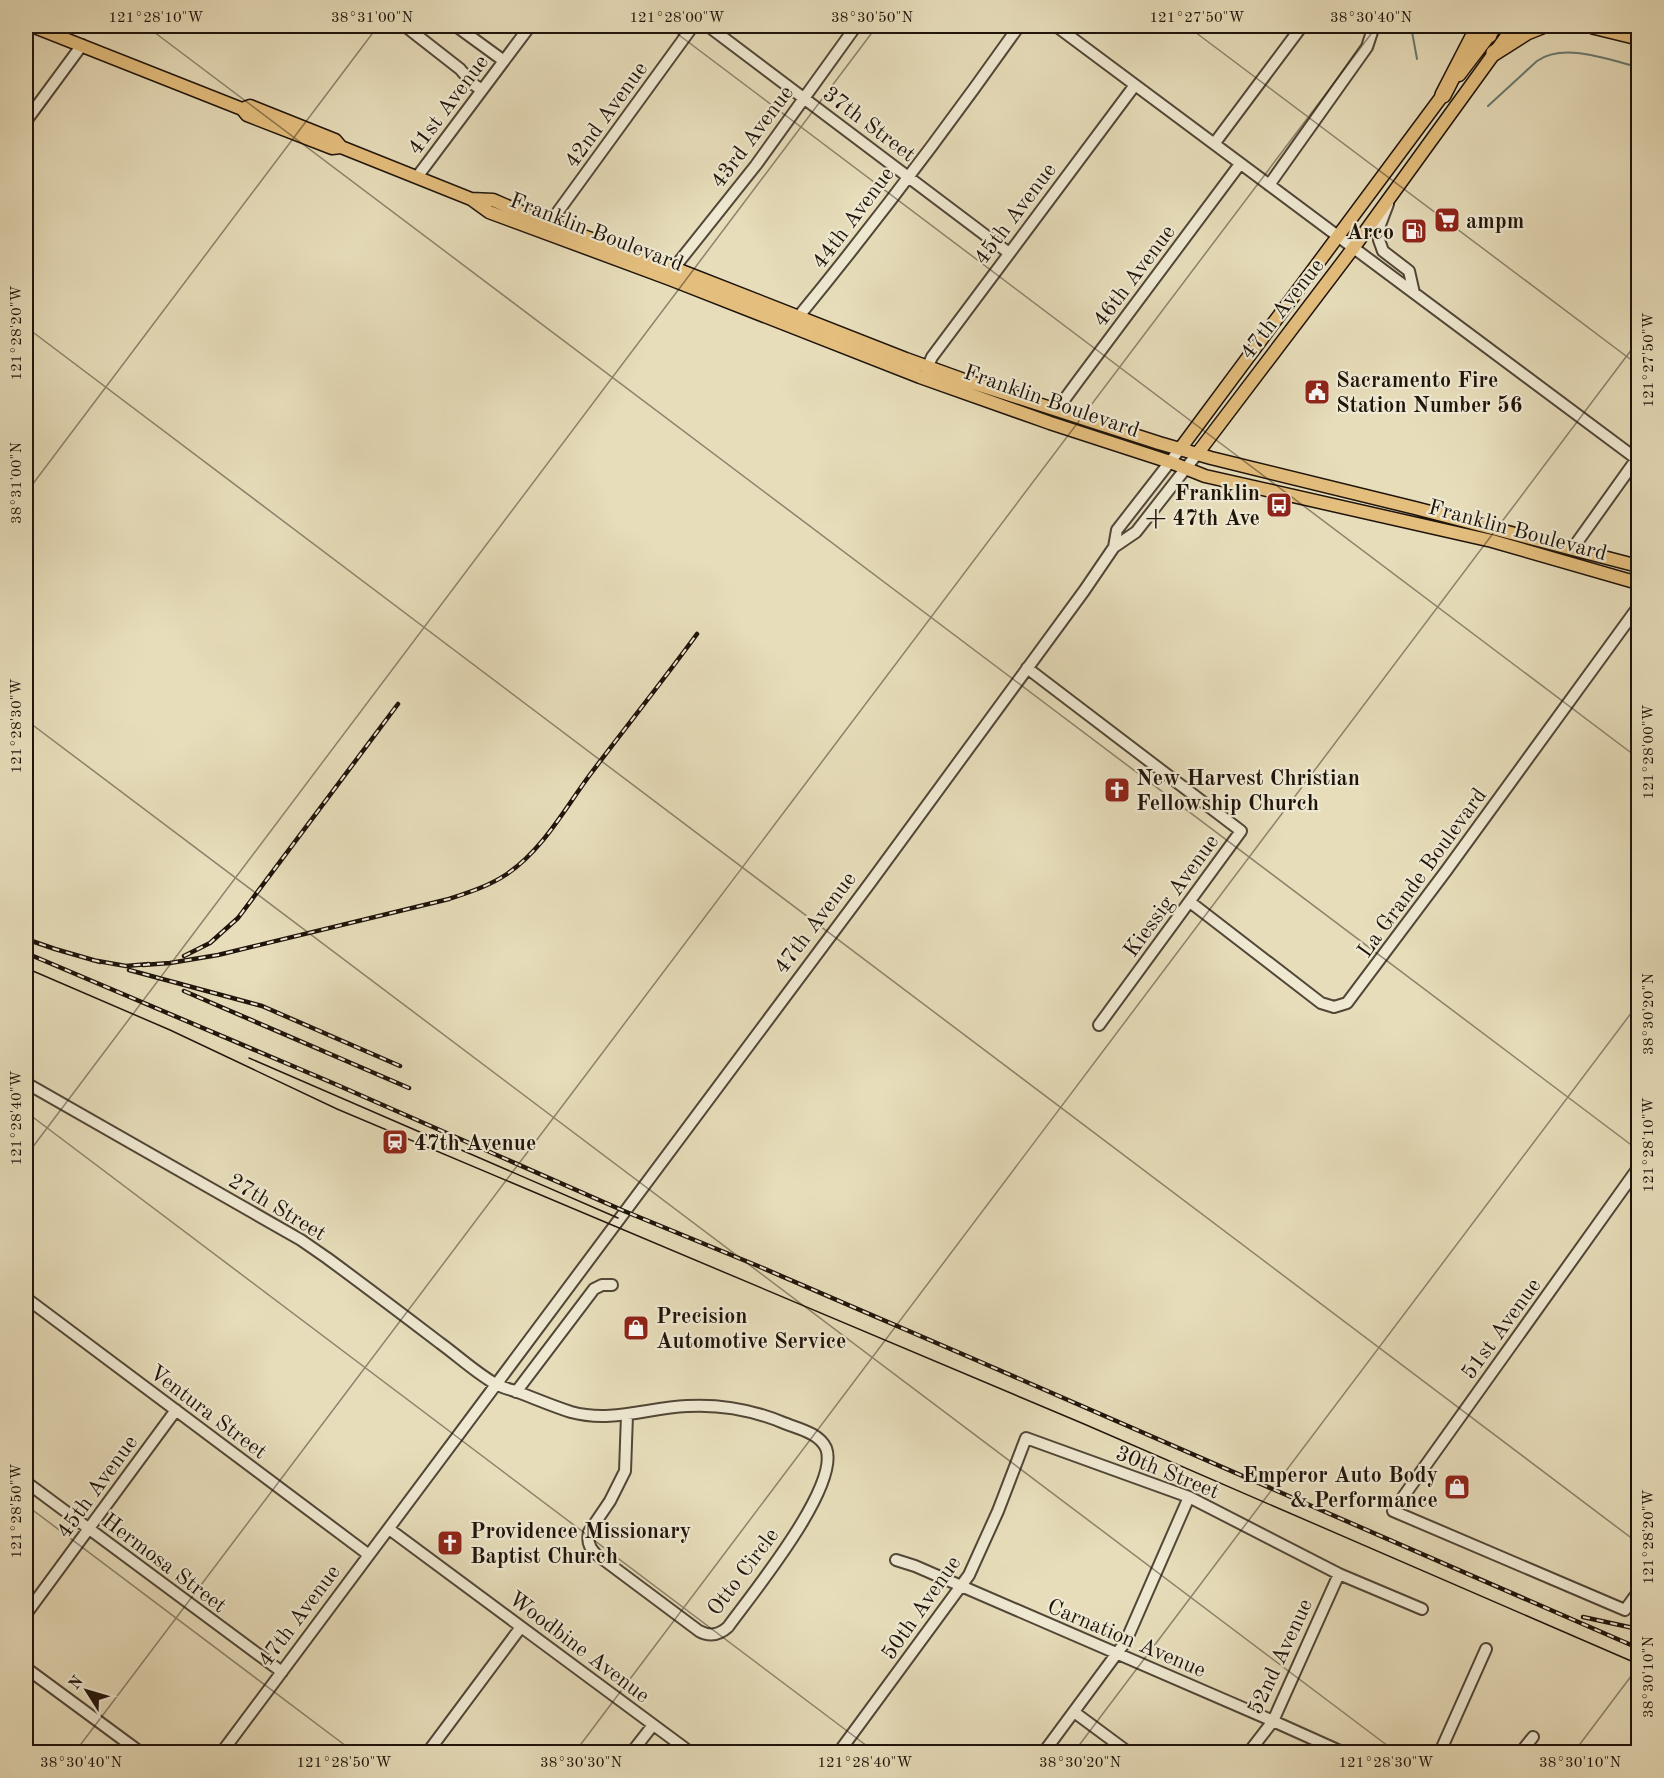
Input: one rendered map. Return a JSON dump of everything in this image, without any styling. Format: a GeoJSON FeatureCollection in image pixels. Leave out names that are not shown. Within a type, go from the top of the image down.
{"type":"FeatureCollection","features":[{"type":"Feature","properties":{"kind":"highway"},"geometry":{"type":"LineString","coordinates":[[1443,95],[1475,33],[1475,26]]}},
{"type":"Feature","properties":{"kind":"highway"},"geometry":{"type":"LineString","coordinates":[[1494,53],[1527,32],[1542,26]]}},
{"type":"Feature","properties":{"kind":"highway"},"geometry":{"type":"LineString","coordinates":[[1593,26],[1638,37]]}},
{"type":"Feature","properties":{"kind":"main road","name":"Franklin Boulevard"},"geometry":{"type":"LineString","coordinates":[[32,26],[242,108],[250,106],[335,140],[341,147],[471,199],[489,212],[670,279],[900,369],[1050,423],[1170,462],[1205,476],[1492,541],[1638,583]]}},
{"type":"Feature","properties":{"kind":"main road","name":"47th Avenue"},"geometry":{"type":"LineString","coordinates":[[1197,454],[1354,247],[1514,26]]}},
{"type":"Feature","properties":{"kind":"main road","name":"47th Avenue"},"geometry":{"type":"LineString","coordinates":[[1180,449],[1492,29]]}},
{"type":"Feature","properties":{"kind":"main road","name":"Franklin Boulevard"},"geometry":{"type":"LineString","coordinates":[[471,199],[494,200],[549,224],[674,268],[928,366],[1180,449],[1638,566]]}},
{"type":"Feature","properties":{"kind":"main road"},"geometry":{"type":"LineString","coordinates":[[878,347],[894,361],[943,378],[959,390],[974,390],[1016,403],[1033,402]]}},
{"type":"Feature","properties":{"kind":"street"},"geometry":{"type":"LineString","coordinates":[[405,26],[460,69],[473,84],[482,90]]}},
{"type":"Feature","properties":{"kind":"street"},"geometry":{"type":"LineString","coordinates":[[456,26],[504,61]]}},
{"type":"Feature","properties":{"kind":"street","name":"41st Avenue"},"geometry":{"type":"LineString","coordinates":[[417,177],[530,26]]}},
{"type":"Feature","properties":{"kind":"street","name":"42nd Avenue"},"geometry":{"type":"LineString","coordinates":[[549,224],[693,26]]}},
{"type":"Feature","properties":{"kind":"street","name":"37th Street"},"geometry":{"type":"LineString","coordinates":[[708,26],[1009,253]]}},
{"type":"Feature","properties":{"kind":"street","name":"43rd Avenue"},"geometry":{"type":"LineString","coordinates":[[674,268],[756,165],[856,26]]}},
{"type":"Feature","properties":{"kind":"street","name":"44th Avenue"},"geometry":{"type":"LineString","coordinates":[[799,316],[908,176],[1019,26]]}},
{"type":"Feature","properties":{"kind":"street"},"geometry":{"type":"LineString","coordinates":[[1056,26],[1638,458],[1573,548]]}},
{"type":"Feature","properties":{"kind":"street"},"geometry":{"type":"LineString","coordinates":[[1214,144],[1302,26]]}},
{"type":"Feature","properties":{"kind":"street"},"geometry":{"type":"LineString","coordinates":[[1269,185],[1367,47],[1374,26]]}},
{"type":"Feature","properties":{"kind":"street"},"geometry":{"type":"LineString","coordinates":[[26,120],[82,45]]}},
{"type":"Feature","properties":{"kind":"street","name":"45th Avenue"},"geometry":{"type":"LineString","coordinates":[[928,366],[932,357],[1135,85]]}},
{"type":"Feature","properties":{"kind":"street","name":"46th Avenue"},"geometry":{"type":"LineString","coordinates":[[1061,411],[1064,400],[1240,164]]}},
{"type":"Feature","properties":{"kind":"street"},"geometry":{"type":"LineString","coordinates":[[1393,192],[1380,225],[1378,240],[1383,251],[1409,271],[1414,292]]}},
{"type":"Feature","properties":{"kind":"street","name":"47th Avenue"},"geometry":{"type":"LineString","coordinates":[[1114,547],[1117,530],[1180,449]]}},
{"type":"Feature","properties":{"kind":"street","name":"47th Avenue"},"geometry":{"type":"LineString","coordinates":[[222,1752],[870,883],[1114,547],[1136,532],[1197,454]]}},
{"type":"Feature","properties":{"kind":"street","name":"La Grande Boulevard"},"geometry":{"type":"LineString","coordinates":[[1190,902],[1325,1005],[1339,1006],[1347,1003],[1638,607]]}},
{"type":"Feature","properties":{"kind":"street","name":"Kiessig Avenue"},"geometry":{"type":"LineString","coordinates":[[1027,668],[1241,831],[1099,1025]]}},
{"type":"Feature","properties":{"kind":"street","name":"27th Street"},"geometry":{"type":"LineString","coordinates":[[26,1083],[301,1240],[496,1385]]}},
{"type":"Feature","properties":{"kind":"street","name":"51st Avenue"},"geometry":{"type":"LineString","coordinates":[[1638,1168],[1393,1511],[1625,1610],[1638,1592]]}},
{"type":"Feature","properties":{"kind":"street"},"geometry":{"type":"LineString","coordinates":[[516,1392],[594,1289],[602,1285],[612,1285]]}},
{"type":"Feature","properties":{"kind":"street","name":"Ventura Street"},"geometry":{"type":"LineString","coordinates":[[26,1298],[369,1555]]}},
{"type":"Feature","properties":{"kind":"street","name":"Otto Circle"},"geometry":{"type":"LineString","coordinates":[[496,1385],[584,1415],[627,1415],[670,1406],[697,1405],[732,1408],[766,1415],[820,1439],[825,1446],[828,1460],[824,1478],[809,1512],[728,1627],[719,1633],[709,1635],[699,1631],[596,1554],[590,1546],[589,1532],[610,1501],[625,1471],[627,1415]]}},
{"type":"Feature","properties":{"kind":"street","name":"45th Avenue"},"geometry":{"type":"LineString","coordinates":[[26,1614],[176,1410]]}},
{"type":"Feature","properties":{"kind":"street","name":"30th Street"},"geometry":{"type":"LineString","coordinates":[[1026,1438],[1189,1497],[1339,1574],[1422,1609]]}},
{"type":"Feature","properties":{"kind":"street","name":"50th Avenue"},"geometry":{"type":"LineString","coordinates":[[839,1752],[969,1575],[998,1511],[1026,1438]]}},
{"type":"Feature","properties":{"kind":"street","name":"Hermosa Street"},"geometry":{"type":"LineString","coordinates":[[26,1482],[282,1672]]}},
{"type":"Feature","properties":{"kind":"street"},"geometry":{"type":"LineString","coordinates":[[1044,1752],[1131,1632],[1189,1497]]}},
{"type":"Feature","properties":{"kind":"street","name":"Woodbine Avenue"},"geometry":{"type":"LineString","coordinates":[[389,1529],[690,1752]]}},
{"type":"Feature","properties":{"kind":"street","name":"Carnation Avenue"},"geometry":{"type":"LineString","coordinates":[[896,1560],[962,1586],[1342,1752]]}},
{"type":"Feature","properties":{"kind":"street","name":"52nd Avenue"},"geometry":{"type":"LineString","coordinates":[[1249,1752],[1273,1721],[1339,1574]]}},
{"type":"Feature","properties":{"kind":"street"},"geometry":{"type":"LineString","coordinates":[[428,1752],[521,1627]]}},
{"type":"Feature","properties":{"kind":"street"},"geometry":{"type":"LineString","coordinates":[[1440,1752],[1486,1648]]}},
{"type":"Feature","properties":{"kind":"street"},"geometry":{"type":"LineString","coordinates":[[26,1668],[140,1752]]}},
{"type":"Feature","properties":{"kind":"street"},"geometry":{"type":"LineString","coordinates":[[1074,1712],[1128,1752]]}},
{"type":"Feature","properties":{"kind":"street"},"geometry":{"type":"LineString","coordinates":[[632,1752],[652,1725]]}},
{"type":"Feature","properties":{"kind":"street"},"geometry":{"type":"LineString","coordinates":[[1521,1752],[1533,1737]]}},
{"type":"Feature","properties":{"kind":"waterway"},"geometry":{"type":"LineString","coordinates":[[1411,26],[1417,59]]}},
{"type":"Feature","properties":{"kind":"waterway"},"geometry":{"type":"LineString","coordinates":[[1488,106],[1537,61],[1548,56],[1560,53],[1587,54],[1638,67]]}},
{"type":"Feature","properties":{"kind":"tram line"},"geometry":{"type":"LineString","coordinates":[[26,968],[170,1030],[337,1109],[1084,1424],[1638,1664]]}},
{"type":"Feature","properties":{"kind":"tram line"},"geometry":{"type":"LineString","coordinates":[[249,1058],[618,1218]]}},
{"type":"Feature","properties":{"kind":"railway"},"geometry":{"type":"LineString","coordinates":[[143,965],[218,955],[449,899],[507,874],[542,841],[697,634]]}},
{"type":"Feature","properties":{"kind":"railway"},"geometry":{"type":"LineString","coordinates":[[184,956],[210,943],[238,918],[398,704]]}},
{"type":"Feature","properties":{"kind":"railway"},"geometry":{"type":"LineString","coordinates":[[26,939],[100,962]]}},
{"type":"Feature","properties":{"kind":"railway"},"geometry":{"type":"LineString","coordinates":[[26,953],[335,1084],[624,1211],[758,1266],[1638,1648]]}},
{"type":"Feature","properties":{"kind":"railway"},"geometry":{"type":"LineString","coordinates":[[92,960],[126,966],[149,964]]}},
{"type":"Feature","properties":{"kind":"railway"},"geometry":{"type":"LineString","coordinates":[[129,970],[262,1006],[400,1066]]}},
{"type":"Feature","properties":{"kind":"railway"},"geometry":{"type":"LineString","coordinates":[[184,991],[409,1088]]}},
{"type":"Feature","properties":{"kind":"railway"},"geometry":{"type":"LineString","coordinates":[[1583,1617],[1638,1629]]}},
{"type":"Feature","properties":{"kind":"place","name":"ampm"},"geometry":{"type":"Point","coordinates":[1447,220]}},
{"type":"Feature","properties":{"kind":"place","name":"Arco"},"geometry":{"type":"Point","coordinates":[1414,231]}},
{"type":"Feature","properties":{"kind":"place","name":"Sacramento Fire Station Number 56"},"geometry":{"type":"Point","coordinates":[1317,392]}},
{"type":"Feature","properties":{"kind":"place","name":"Franklin + 47th Ave"},"geometry":{"type":"Point","coordinates":[1279,505]}},
{"type":"Feature","properties":{"kind":"place","name":"New Harvest Christian Fellowship Church"},"geometry":{"type":"Point","coordinates":[1117,790]}},
{"type":"Feature","properties":{"kind":"place","name":"47th Avenue"},"geometry":{"type":"Point","coordinates":[395,1142]}},
{"type":"Feature","properties":{"kind":"place","name":"Precision Automotive Service"},"geometry":{"type":"Point","coordinates":[636,1328]}},
{"type":"Feature","properties":{"kind":"place","name":"Emperor Auto Body & Performance"},"geometry":{"type":"Point","coordinates":[1457,1487]}},
{"type":"Feature","properties":{"kind":"place","name":"Providence Missionary Baptist Church"},"geometry":{"type":"Point","coordinates":[450,1543]}}]}
